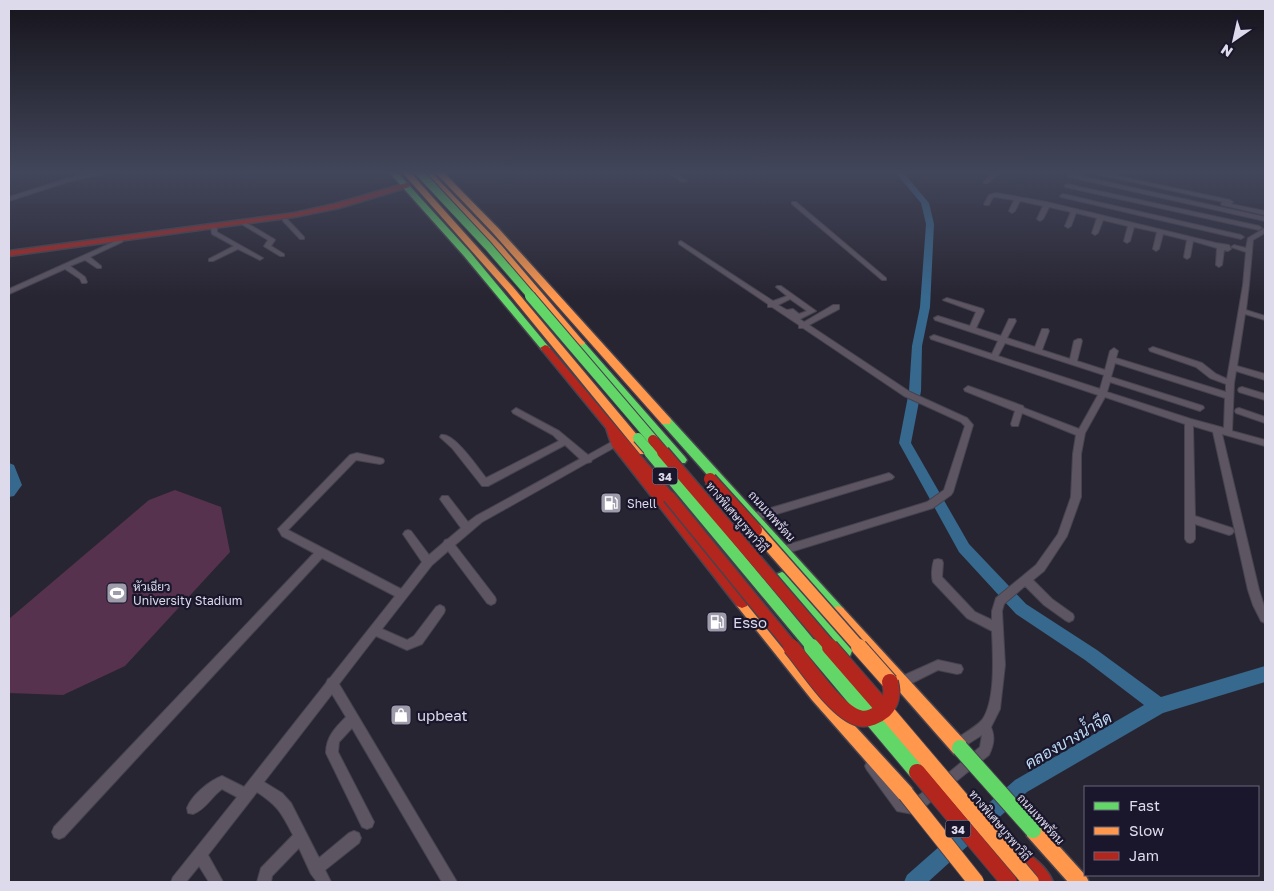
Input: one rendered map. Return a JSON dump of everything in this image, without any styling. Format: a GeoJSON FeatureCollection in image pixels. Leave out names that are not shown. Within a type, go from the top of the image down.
{"type":"FeatureCollection","features":[{"type":"Feature","properties":{"kind":"main road"},"geometry":{"type":"LineString","coordinates":[[9,255],[301,214]]}},
{"type":"Feature","properties":{"kind":"main road"},"geometry":{"type":"LineString","coordinates":[[9,255],[284,220],[312,214]]}},
{"type":"Feature","properties":{"kind":"main road","name":"34"},"geometry":{"type":"LineString","coordinates":[[431,214],[476,264],[611,426],[616,443],[836,717],[906,794],[976,882]]}},
{"type":"Feature","properties":{"kind":"main road","name":"34"},"geometry":{"type":"LineString","coordinates":[[443,214],[510,289],[999,879]]}},
{"type":"Feature","properties":{"kind":"main road","name":"ทางพิเศษบูรพาวิถี"},"geometry":{"type":"LineString","coordinates":[[448,214],[481,249],[1009,882]]}},
{"type":"Feature","properties":{"kind":"main road","name":"ทางพิเศษบูรพาวิถี"},"geometry":{"type":"LineString","coordinates":[[458,214],[488,246],[1031,882]]}},
{"type":"Feature","properties":{"kind":"main road","name":"34"},"geometry":{"type":"LineString","coordinates":[[466,214],[499,248],[1044,882]]}},
{"type":"Feature","properties":{"kind":"main road","name":"ถนนเทพรัตน"},"geometry":{"type":"LineString","coordinates":[[480,214],[500,234],[587,335],[784,550],[1080,882]]}},
{"type":"Feature","properties":{"kind":"main road"},"geometry":{"type":"LineString","coordinates":[[499,248],[533,274]]}},
{"type":"Feature","properties":{"kind":"main road"},"geometry":{"type":"LineString","coordinates":[[476,264],[510,289]]}},
{"type":"Feature","properties":{"kind":"main road"},"geometry":{"type":"LineString","coordinates":[[587,335],[634,394],[884,673],[892,687],[891,701],[881,714],[863,720],[850,714],[833,698],[611,426]]}},
{"type":"Feature","properties":{"kind":"street"},"geometry":{"type":"LineString","coordinates":[[807,214],[884,279]]}},
{"type":"Feature","properties":{"kind":"street"},"geometry":{"type":"LineString","coordinates":[[1040,219],[1042,214]]}},
{"type":"Feature","properties":{"kind":"street"},"geometry":{"type":"LineString","coordinates":[[1068,226],[1073,214]]}},
{"type":"Feature","properties":{"kind":"street"},"geometry":{"type":"LineString","coordinates":[[1088,214],[1248,252]]}},
{"type":"Feature","properties":{"kind":"street"},"geometry":{"type":"LineString","coordinates":[[1141,214],[1241,236]]}},
{"type":"Feature","properties":{"kind":"street"},"geometry":{"type":"LineString","coordinates":[[1193,214],[1262,229]]}},
{"type":"Feature","properties":{"kind":"street"},"geometry":{"type":"LineString","coordinates":[[1241,214],[1265,219]]}},
{"type":"Feature","properties":{"kind":"street"},"geometry":{"type":"LineString","coordinates":[[1095,233],[1098,216]]}},
{"type":"Feature","properties":{"kind":"street"},"geometry":{"type":"LineString","coordinates":[[1204,216],[1205,242]]}},
{"type":"Feature","properties":{"kind":"street"},"geometry":{"type":"LineString","coordinates":[[284,220],[302,238]]}},
{"type":"Feature","properties":{"kind":"street"},"geometry":{"type":"LineString","coordinates":[[245,224],[272,240],[267,246],[282,254]]}},
{"type":"Feature","properties":{"kind":"street"},"geometry":{"type":"LineString","coordinates":[[1127,241],[1132,224]]}},
{"type":"Feature","properties":{"kind":"street"},"geometry":{"type":"LineString","coordinates":[[214,228],[214,233],[260,258]]}},
{"type":"Feature","properties":{"kind":"street"},"geometry":{"type":"LineString","coordinates":[[1228,431],[1230,383],[1242,311],[1250,239],[1262,229]]}},
{"type":"Feature","properties":{"kind":"street"},"geometry":{"type":"LineString","coordinates":[[1156,249],[1160,231]]}},
{"type":"Feature","properties":{"kind":"street"},"geometry":{"type":"LineString","coordinates":[[1187,257],[1190,238]]}},
{"type":"Feature","properties":{"kind":"street"},"geometry":{"type":"LineString","coordinates":[[9,292],[120,240]]}},
{"type":"Feature","properties":{"kind":"street"},"geometry":{"type":"LineString","coordinates":[[681,243],[774,304],[802,326],[907,394],[925,404],[964,420],[969,425],[952,484],[945,497],[930,505],[784,550]]}},
{"type":"Feature","properties":{"kind":"street"},"geometry":{"type":"LineString","coordinates":[[212,260],[237,247]]}},
{"type":"Feature","properties":{"kind":"street"},"geometry":{"type":"LineString","coordinates":[[1218,265],[1226,247]]}},
{"type":"Feature","properties":{"kind":"street"},"geometry":{"type":"LineString","coordinates":[[85,257],[99,267]]}},
{"type":"Feature","properties":{"kind":"street"},"geometry":{"type":"LineString","coordinates":[[65,266],[83,278],[84,282]]}},
{"type":"Feature","properties":{"kind":"street"},"geometry":{"type":"LineString","coordinates":[[774,304],[799,317],[812,311],[779,287]]}},
{"type":"Feature","properties":{"kind":"street"},"geometry":{"type":"LineString","coordinates":[[774,304],[790,296]]}},
{"type":"Feature","properties":{"kind":"street"},"geometry":{"type":"LineString","coordinates":[[947,300],[980,311],[972,329]]}},
{"type":"Feature","properties":{"kind":"street"},"geometry":{"type":"LineString","coordinates":[[802,326],[836,307]]}},
{"type":"Feature","properties":{"kind":"street"},"geometry":{"type":"LineString","coordinates":[[1242,311],[1265,318]]}},
{"type":"Feature","properties":{"kind":"street"},"geometry":{"type":"LineString","coordinates":[[938,318],[1073,362],[1200,408]]}},
{"type":"Feature","properties":{"kind":"street"},"geometry":{"type":"LineString","coordinates":[[994,357],[1012,321]]}},
{"type":"Feature","properties":{"kind":"street"},"geometry":{"type":"LineString","coordinates":[[1038,350],[1045,331]]}},
{"type":"Feature","properties":{"kind":"street"},"geometry":{"type":"LineString","coordinates":[[934,337],[1189,422],[1228,431],[1265,443]]}},
{"type":"Feature","properties":{"kind":"street"},"geometry":{"type":"LineString","coordinates":[[1073,362],[1078,341]]}},
{"type":"Feature","properties":{"kind":"street"},"geometry":{"type":"LineString","coordinates":[[1153,349],[1200,365],[1213,376],[1230,383]]}},
{"type":"Feature","properties":{"kind":"street"},"geometry":{"type":"LineString","coordinates":[[958,747],[985,726],[994,709],[997,697],[999,658],[997,611],[1000,600],[1026,580],[1046,561],[1062,536],[1076,497],[1078,448],[1082,433],[1103,393],[1113,355],[1229,396]]}},
{"type":"Feature","properties":{"kind":"street"},"geometry":{"type":"LineString","coordinates":[[1232,367],[1265,377]]}},
{"type":"Feature","properties":{"kind":"street"},"geometry":{"type":"LineString","coordinates":[[968,389],[1082,433]]}},
{"type":"Feature","properties":{"kind":"street"},"geometry":{"type":"LineString","coordinates":[[1242,390],[1265,397]]}},
{"type":"Feature","properties":{"kind":"street"},"geometry":{"type":"LineString","coordinates":[[1015,424],[1020,408]]}},
{"type":"Feature","properties":{"kind":"street"},"geometry":{"type":"LineString","coordinates":[[516,410],[566,441],[588,460]]}},
{"type":"Feature","properties":{"kind":"street"},"geometry":{"type":"LineString","coordinates":[[1239,411],[1265,420]]}},
{"type":"Feature","properties":{"kind":"street"},"geometry":{"type":"LineString","coordinates":[[1189,422],[1190,539]]}},
{"type":"Feature","properties":{"kind":"street"},"geometry":{"type":"LineString","coordinates":[[1217,430],[1224,470],[1250,573],[1260,610],[1265,618]]}},
{"type":"Feature","properties":{"kind":"street"},"geometry":{"type":"LineString","coordinates":[[444,437],[455,446],[485,483],[566,441]]}},
{"type":"Feature","properties":{"kind":"street"},"geometry":{"type":"LineString","coordinates":[[178,882],[428,562],[448,543],[479,519],[616,443]]}},
{"type":"Feature","properties":{"kind":"street"},"geometry":{"type":"LineString","coordinates":[[380,462],[357,456],[353,458],[282,529],[285,533],[402,595]]}},
{"type":"Feature","properties":{"kind":"street"},"geometry":{"type":"LineString","coordinates":[[754,517],[888,478]]}},
{"type":"Feature","properties":{"kind":"street"},"geometry":{"type":"LineString","coordinates":[[445,499],[467,528]]}},
{"type":"Feature","properties":{"kind":"street"},"geometry":{"type":"LineString","coordinates":[[1190,519],[1229,532]]}},
{"type":"Feature","properties":{"kind":"street"},"geometry":{"type":"LineString","coordinates":[[408,534],[428,562]]}},
{"type":"Feature","properties":{"kind":"street"},"geometry":{"type":"LineString","coordinates":[[448,543],[491,600]]}},
{"type":"Feature","properties":{"kind":"street"},"geometry":{"type":"LineString","coordinates":[[59,832],[321,552]]}},
{"type":"Feature","properties":{"kind":"street"},"geometry":{"type":"LineString","coordinates":[[938,564],[937,579],[971,615],[997,628]]}},
{"type":"Feature","properties":{"kind":"street"},"geometry":{"type":"LineString","coordinates":[[1026,580],[1048,602],[1069,617]]}},
{"type":"Feature","properties":{"kind":"street"},"geometry":{"type":"LineString","coordinates":[[374,630],[407,646],[418,640],[440,610]]}},
{"type":"Feature","properties":{"kind":"street"},"geometry":{"type":"LineString","coordinates":[[902,682],[938,665],[957,669]]}},
{"type":"Feature","properties":{"kind":"street"},"geometry":{"type":"LineString","coordinates":[[332,683],[450,882]]}},
{"type":"Feature","properties":{"kind":"street"},"geometry":{"type":"LineString","coordinates":[[836,717],[898,802],[908,808],[913,808],[985,751],[989,737],[985,726]]}},
{"type":"Feature","properties":{"kind":"street"},"geometry":{"type":"LineString","coordinates":[[353,718],[335,737],[331,746],[332,753],[367,822]]}},
{"type":"Feature","properties":{"kind":"street"},"geometry":{"type":"LineString","coordinates":[[193,808],[211,789],[222,782],[246,795]]}},
{"type":"Feature","properties":{"kind":"street"},"geometry":{"type":"LineString","coordinates":[[255,783],[282,803],[324,882]]}},
{"type":"Feature","properties":{"kind":"street"},"geometry":{"type":"LineString","coordinates":[[264,882],[266,873],[300,837]]}},
{"type":"Feature","properties":{"kind":"street"},"geometry":{"type":"LineString","coordinates":[[316,868],[354,838]]}},
{"type":"Feature","properties":{"kind":"street"},"geometry":{"type":"LineString","coordinates":[[200,854],[216,882]]}},
{"type":"Feature","properties":{"kind":"shaded area","name":"หัวเฉียว University Stadium"},"geometry":{"type":"Polygon","coordinates":[[[175,490],[221,507],[230,552],[125,666],[63,695],[9,693],[9,619],[149,500],[175,490]]]}},
{"type":"Feature","properties":{"kind":"waterway"},"geometry":{"type":"LineString","coordinates":[[928,214],[930,224],[925,307],[917,346],[915,391],[905,443],[964,548],[1021,609],[1091,655],[1159,706]]}},
{"type":"Feature","properties":{"kind":"waterway"},"geometry":{"type":"LineString","coordinates":[[9,468],[15,485],[9,492]]}},
{"type":"Feature","properties":{"kind":"waterway","name":"คลองบางน้ำจืด"},"geometry":{"type":"LineString","coordinates":[[1159,706],[1265,674]]}},
{"type":"Feature","properties":{"kind":"waterway","name":"คลองบางน้ำจืด"},"geometry":{"type":"LineString","coordinates":[[914,882],[1021,786],[1159,706]]}},
{"type":"Feature","properties":{"kind":"traffic: fast"},"geometry":{"type":"LineString","coordinates":[[431,214],[467,254],[545,348]]}},
{"type":"Feature","properties":{"kind":"traffic: fast"},"geometry":{"type":"LineString","coordinates":[[458,214],[488,246],[653,440]]}},
{"type":"Feature","properties":{"kind":"traffic: fast"},"geometry":{"type":"LineString","coordinates":[[580,343],[681,460]]}},
{"type":"Feature","properties":{"kind":"traffic: fast"},"geometry":{"type":"LineString","coordinates":[[666,421],[838,612]]}},
{"type":"Feature","properties":{"kind":"traffic: fast"},"geometry":{"type":"LineString","coordinates":[[638,438],[917,772]]}},
{"type":"Feature","properties":{"kind":"traffic: fast"},"geometry":{"type":"LineString","coordinates":[[782,578],[845,651]]}},
{"type":"Feature","properties":{"kind":"traffic: fast"},"geometry":{"type":"LineString","coordinates":[[960,748],[1033,830]]}},
{"type":"Feature","properties":{"kind":"traffic: slow"},"geometry":{"type":"LineString","coordinates":[[443,214],[510,289],[644,451]]}},
{"type":"Feature","properties":{"kind":"traffic: slow"},"geometry":{"type":"LineString","coordinates":[[466,214],[499,248],[580,343]]}},
{"type":"Feature","properties":{"kind":"traffic: slow"},"geometry":{"type":"LineString","coordinates":[[479,214],[666,421]]}},
{"type":"Feature","properties":{"kind":"traffic: slow"},"geometry":{"type":"LineString","coordinates":[[756,530],[890,682]]}},
{"type":"Feature","properties":{"kind":"traffic: slow"},"geometry":{"type":"LineString","coordinates":[[742,602],[817,695],[906,794]]}},
{"type":"Feature","properties":{"kind":"traffic: slow"},"geometry":{"type":"LineString","coordinates":[[838,612],[960,748]]}},
{"type":"Feature","properties":{"kind":"traffic: slow"},"geometry":{"type":"LineString","coordinates":[[883,708],[1031,882]]}},
{"type":"Feature","properties":{"kind":"traffic: slow"},"geometry":{"type":"LineString","coordinates":[[906,794],[976,882]]}},
{"type":"Feature","properties":{"kind":"traffic: slow"},"geometry":{"type":"LineString","coordinates":[[1033,830],[1080,882]]}},
{"type":"Feature","properties":{"kind":"traffic: jam"},"geometry":{"type":"LineString","coordinates":[[9,254],[301,214]]}},
{"type":"Feature","properties":{"kind":"traffic: jam"},"geometry":{"type":"LineString","coordinates":[[545,348],[611,427],[616,443],[742,602]]}},
{"type":"Feature","properties":{"kind":"traffic: jam"},"geometry":{"type":"LineString","coordinates":[[613,429],[669,497]]}},
{"type":"Feature","properties":{"kind":"traffic: jam"},"geometry":{"type":"LineString","coordinates":[[653,440],[883,708]]}},
{"type":"Feature","properties":{"kind":"traffic: jam"},"geometry":{"type":"LineString","coordinates":[[710,479],[756,530]]}},
{"type":"Feature","properties":{"kind":"traffic: jam"},"geometry":{"type":"LineString","coordinates":[[669,497],[833,698],[849,714],[861,719],[875,716],[881,712],[886,708],[892,696],[890,682]]}},
{"type":"Feature","properties":{"kind":"traffic: jam"},"geometry":{"type":"LineString","coordinates":[[917,772],[1009,882]]}},
{"type":"Feature","properties":{"kind":"traffic: jam"},"geometry":{"type":"LineString","coordinates":[[1027,863],[1044,882]]}},
{"type":"Feature","properties":{"kind":"place","name":"Shell"},"geometry":{"type":"Point","coordinates":[611,503]}},
{"type":"Feature","properties":{"kind":"place","name":"หัวเฉียว University Stadium"},"geometry":{"type":"Point","coordinates":[117,593]}},
{"type":"Feature","properties":{"kind":"place","name":"Esso"},"geometry":{"type":"Point","coordinates":[717,622]}},
{"type":"Feature","properties":{"kind":"place","name":"upbeat"},"geometry":{"type":"Point","coordinates":[401,715]}}]}
